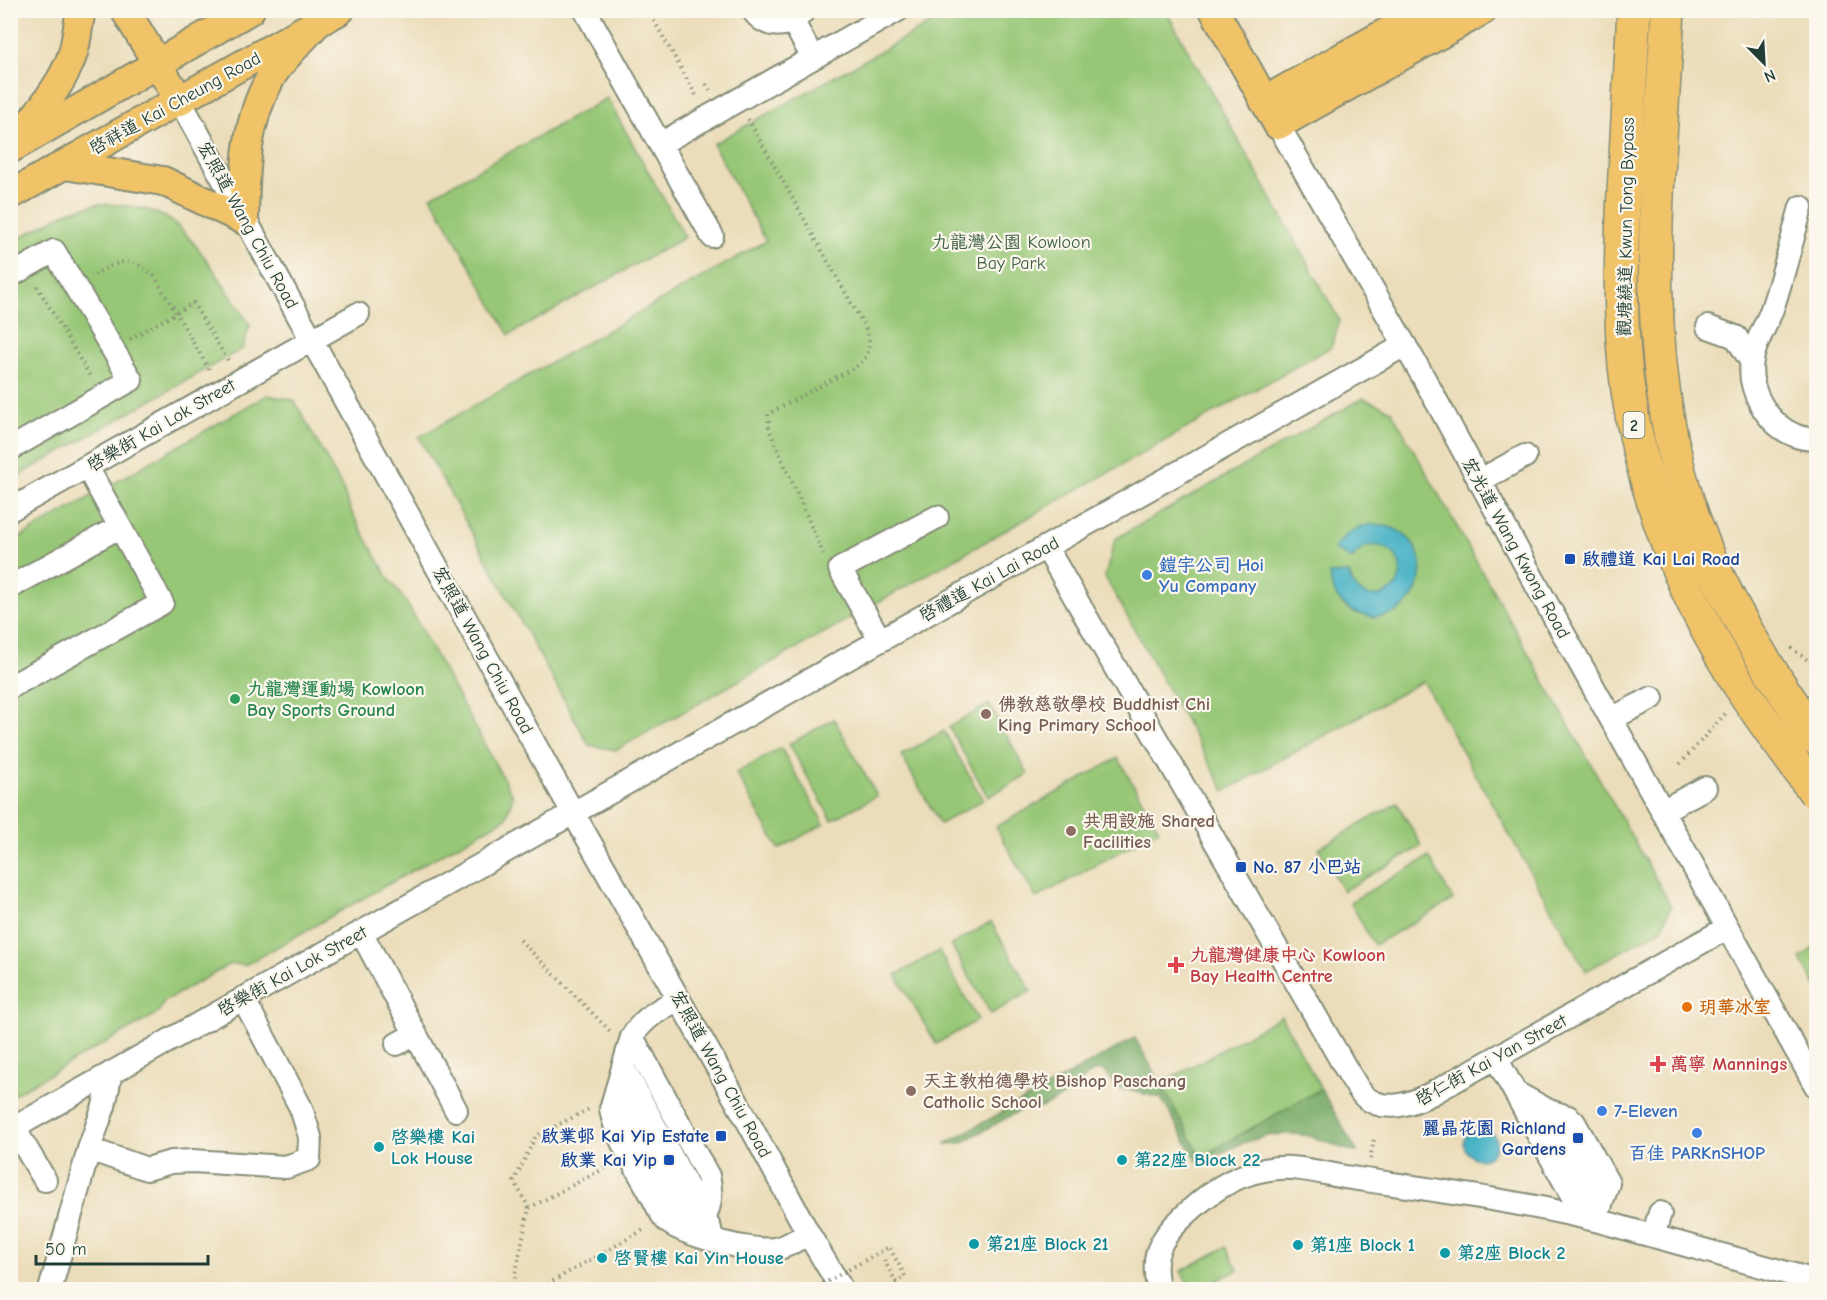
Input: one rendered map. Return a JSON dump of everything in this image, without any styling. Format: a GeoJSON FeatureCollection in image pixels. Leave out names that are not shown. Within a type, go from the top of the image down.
{"type":"FeatureCollection","features":[{"type":"Feature","properties":{"kind":"highway","name":"觀塘繞道 Kwun Tong Bypass"},"geometry":{"type":"LineString","coordinates":[[1634,10],[1623,222],[1622,311],[1628,391],[1641,456],[1681,576],[1703,622],[1757,712],[1816,793]]}},
{"type":"Feature","properties":{"kind":"highway","name":"觀塘繞道 Kwun Tong Bypass"},"geometry":{"type":"LineString","coordinates":[[1668,10],[1657,212],[1656,290],[1657,327],[1664,393],[1676,461],[1694,521],[1735,611],[1765,663],[1816,738]]}},
{"type":"Feature","properties":{"kind":"main road"},"geometry":{"type":"LineString","coordinates":[[10,149],[47,100],[68,63],[73,53],[81,10]]}},
{"type":"Feature","properties":{"kind":"main road","name":"宏照道 Wang Chiu Road"},"geometry":{"type":"LineString","coordinates":[[125,10],[180,101]]}},
{"type":"Feature","properties":{"kind":"main road"},"geometry":{"type":"LineString","coordinates":[[10,149],[250,10]]}},
{"type":"Feature","properties":{"kind":"main road","name":"宏光道 Wang Kwong Road"},"geometry":{"type":"LineString","coordinates":[[1214,10],[1271,113]]}},
{"type":"Feature","properties":{"kind":"main road"},"geometry":{"type":"LineString","coordinates":[[1271,113],[1427,10]]}},
{"type":"Feature","properties":{"kind":"main road"},"geometry":{"type":"LineString","coordinates":[[1271,113],[1468,14]]}},
{"type":"Feature","properties":{"kind":"main road"},"geometry":{"type":"LineString","coordinates":[[65,165],[163,182],[244,220],[245,158],[254,113],[270,77],[329,16]]}},
{"type":"Feature","properties":{"kind":"main road","name":"啓祥道 Kai Cheung Road"},"geometry":{"type":"LineString","coordinates":[[10,195],[329,16]]}},
{"type":"Feature","properties":{"kind":"street"},"geometry":{"type":"LineString","coordinates":[[585,10],[712,236]]}},
{"type":"Feature","properties":{"kind":"street"},"geometry":{"type":"LineString","coordinates":[[753,10],[763,21],[773,25],[783,25],[799,16],[813,58]]}},
{"type":"Feature","properties":{"kind":"street"},"geometry":{"type":"LineString","coordinates":[[660,144],[898,10]]}},
{"type":"Feature","properties":{"kind":"street","name":"宏照道 Wang Chiu Road"},"geometry":{"type":"LineString","coordinates":[[180,101],[808,1233],[842,1290]]}},
{"type":"Feature","properties":{"kind":"street","name":"宏光道 Wang Kwong Road"},"geometry":{"type":"LineString","coordinates":[[1271,113],[1405,345],[1816,1086]]}},
{"type":"Feature","properties":{"kind":"street"},"geometry":{"type":"LineString","coordinates":[[1801,207],[1771,311],[1751,361],[1752,385],[1760,404],[1774,422],[1794,435],[1816,440]]}},
{"type":"Feature","properties":{"kind":"street"},"geometry":{"type":"LineString","coordinates":[[10,449],[131,380],[54,251],[18,271]]}},
{"type":"Feature","properties":{"kind":"street","name":"啓樂街 Kai Lok Street"},"geometry":{"type":"LineString","coordinates":[[10,510],[358,314]]}},
{"type":"Feature","properties":{"kind":"street"},"geometry":{"type":"LineString","coordinates":[[1708,327],[1736,337],[1751,361]]}},
{"type":"Feature","properties":{"kind":"street","name":"啓禮道 Kai Lai Road"},"geometry":{"type":"LineString","coordinates":[[574,812],[1405,345]]}},
{"type":"Feature","properties":{"kind":"street"},"geometry":{"type":"LineString","coordinates":[[1479,481],[1525,456]]}},
{"type":"Feature","properties":{"kind":"street"},"geometry":{"type":"LineString","coordinates":[[10,687],[162,603],[87,467]]}},
{"type":"Feature","properties":{"kind":"street"},"geometry":{"type":"LineString","coordinates":[[880,640],[840,569],[937,517]]}},
{"type":"Feature","properties":{"kind":"street"},"geometry":{"type":"LineString","coordinates":[[10,587],[119,527]]}},
{"type":"Feature","properties":{"kind":"street","name":"啓仁街 Kai Yan Street"},"geometry":{"type":"LineString","coordinates":[[1046,547],[1349,1074],[1365,1097],[1385,1105],[1408,1105],[1433,1094],[1727,928]]}},
{"type":"Feature","properties":{"kind":"street"},"geometry":{"type":"LineString","coordinates":[[1611,720],[1652,698]]}},
{"type":"Feature","properties":{"kind":"street"},"geometry":{"type":"LineString","coordinates":[[1662,811],[1705,788]]}},
{"type":"Feature","properties":{"kind":"street","name":"啓樂街 Kai Lok Street"},"geometry":{"type":"LineString","coordinates":[[12,1129],[574,812]]}},
{"type":"Feature","properties":{"kind":"street"},"geometry":{"type":"LineString","coordinates":[[361,932],[406,1039],[456,1110]]}},
{"type":"Feature","properties":{"kind":"street"},"geometry":{"type":"LineString","coordinates":[[89,1149],[147,1169],[171,1162],[193,1161],[286,1167],[309,1159],[310,1137],[301,1108],[243,998]]}},
{"type":"Feature","properties":{"kind":"street"},"geometry":{"type":"LineString","coordinates":[[679,999],[648,1018],[624,1037],[620,1077],[611,1109],[613,1121],[665,1219],[679,1228],[698,1226]]}},
{"type":"Feature","properties":{"kind":"street"},"geometry":{"type":"LineString","coordinates":[[624,1037],[708,1176],[711,1190],[710,1206],[698,1226]]}},
{"type":"Feature","properties":{"kind":"street"},"geometry":{"type":"LineString","coordinates":[[1496,1058],[1516,1093],[1593,1211]]}},
{"type":"Feature","properties":{"kind":"street"},"geometry":{"type":"LineString","coordinates":[[50,1290],[89,1149],[104,1106],[111,1073]]}},
{"type":"Feature","properties":{"kind":"street"},"geometry":{"type":"LineString","coordinates":[[620,1077],[698,1226],[716,1241],[759,1250],[776,1249],[808,1233]]}},
{"type":"Feature","properties":{"kind":"street"},"geometry":{"type":"LineString","coordinates":[[1516,1093],[1549,1111],[1593,1211]]}},
{"type":"Feature","properties":{"kind":"street"},"geometry":{"type":"LineString","coordinates":[[12,1129],[45,1180]]}},
{"type":"Feature","properties":{"kind":"street"},"geometry":{"type":"LineString","coordinates":[[1159,1290],[1155,1271],[1158,1248],[1165,1235],[1206,1196],[1243,1175],[1265,1169],[1293,1166],[1334,1176],[1593,1211],[1653,1236],[1816,1281]]}},
{"type":"Feature","properties":{"kind":"street"},"geometry":{"type":"LineString","coordinates":[[1653,1236],[1660,1213]]}},
{"type":"Feature","properties":{"kind":"path"},"geometry":{"type":"LineString","coordinates":[[648,10],[697,97]]}},
{"type":"Feature","properties":{"kind":"path"},"geometry":{"type":"LineString","coordinates":[[706,84],[710,90]]}},
{"type":"Feature","properties":{"kind":"path"},"geometry":{"type":"LineString","coordinates":[[746,116],[870,339],[868,355],[859,365],[768,414],[770,429],[825,559]]}},
{"type":"Feature","properties":{"kind":"path"},"geometry":{"type":"LineString","coordinates":[[99,272],[114,264],[136,263],[143,266],[155,277],[208,368]]}},
{"type":"Feature","properties":{"kind":"path"},"geometry":{"type":"LineString","coordinates":[[18,271],[102,397]]}},
{"type":"Feature","properties":{"kind":"path"},"geometry":{"type":"LineString","coordinates":[[137,335],[193,303],[226,358]]}},
{"type":"Feature","properties":{"kind":"path"},"geometry":{"type":"LineString","coordinates":[[520,940],[574,997],[624,1037]]}},
{"type":"Feature","properties":{"kind":"path"},"geometry":{"type":"LineString","coordinates":[[512,1290],[528,1208],[514,1181],[536,1136],[596,1106]]}},
{"type":"Feature","properties":{"kind":"path"},"geometry":{"type":"LineString","coordinates":[[1372,1150],[1374,1139]]}},
{"type":"Feature","properties":{"kind":"path"},"geometry":{"type":"LineString","coordinates":[[528,1208],[610,1165]]}},
{"type":"Feature","properties":{"kind":"path"},"geometry":{"type":"LineString","coordinates":[[537,1290],[646,1228]]}},
{"type":"Feature","properties":{"kind":"path"},"geometry":{"type":"LineString","coordinates":[[812,1290],[889,1247],[905,1276],[896,1282],[884,1260]]}},
{"type":"Feature","properties":{"kind":"green space","name":"九龍灣公園 Kowloon Bay Park"},"geometry":{"type":"Polygon","coordinates":[[[953,11],[1166,11],[1340,321],[1331,347],[616,750],[589,745],[419,437],[766,241],[713,144],[953,11]]]}},
{"type":"Feature","properties":{"kind":"green space"},"geometry":{"type":"Polygon","coordinates":[[[607,98],[685,237],[509,335],[431,196],[607,98]]]}},
{"type":"Feature","properties":{"kind":"green space"},"geometry":{"type":"Polygon","coordinates":[[[98,204],[142,209],[167,218],[201,252],[250,325],[242,349],[11,480],[10,243],[69,211],[98,204]]]}},
{"type":"Feature","properties":{"kind":"green space","name":"九龍灣運動場 Kowloon Bay Sports Ground"},"geometry":{"type":"Polygon","coordinates":[[[267,395],[294,400],[342,487],[351,511],[389,579],[406,602],[513,796],[506,818],[245,965],[230,964],[165,1001],[157,1014],[11,1096],[10,543],[267,395]]]}},
{"type":"Feature","properties":{"kind":"green space"},"geometry":{"type":"Polygon","coordinates":[[[1363,398],[1391,410],[1671,906],[1662,929],[1586,971],[1423,681],[1225,791],[1105,577],[1115,539],[1363,398]]]}},
{"type":"Feature","properties":{"kind":"green space"},"geometry":{"type":"Polygon","coordinates":[[[989,704],[1028,774],[988,797],[949,727],[989,704]]]}},
{"type":"Feature","properties":{"kind":"green space"},"geometry":{"type":"Polygon","coordinates":[[[834,719],[877,796],[832,820],[789,744],[834,719]]]}},
{"type":"Feature","properties":{"kind":"green space"},"geometry":{"type":"Polygon","coordinates":[[[944,731],[983,800],[940,824],[901,755],[944,731]]]}},
{"type":"Feature","properties":{"kind":"green space"},"geometry":{"type":"Polygon","coordinates":[[[781,748],[824,824],[779,849],[736,773],[781,748]]]}},
{"type":"Feature","properties":{"kind":"green space"},"geometry":{"type":"Polygon","coordinates":[[[1118,758],[1159,830],[1036,898],[996,827],[1118,758]]]}},
{"type":"Feature","properties":{"kind":"green space"},"geometry":{"type":"Polygon","coordinates":[[[1397,803],[1422,846],[1343,891],[1319,848],[1397,803]]]}},
{"type":"Feature","properties":{"kind":"green space"},"geometry":{"type":"Polygon","coordinates":[[[1429,857],[1453,900],[1374,945],[1350,902],[1429,857]]]}},
{"type":"Feature","properties":{"kind":"green space"},"geometry":{"type":"Polygon","coordinates":[[[991,922],[1031,991],[991,1014],[951,945],[991,922]]]}},
{"type":"Feature","properties":{"kind":"green space"},"geometry":{"type":"Polygon","coordinates":[[[1816,946],[1816,987],[1800,958],[1816,946]]]}},
{"type":"Feature","properties":{"kind":"green space"},"geometry":{"type":"Polygon","coordinates":[[[939,951],[978,1020],[936,1044],[896,975],[939,951]]]}},
{"type":"Feature","properties":{"kind":"green space"},"geometry":{"type":"Polygon","coordinates":[[[1281,1016],[1321,1089],[1201,1157],[1161,1084],[1281,1016]]]}},
{"type":"Feature","properties":{"kind":"green space"},"geometry":{"type":"Polygon","coordinates":[[[1135,1038],[1201,1157],[1321,1089],[1357,1152],[1311,1136],[1276,1135],[1250,1141],[1199,1164],[1161,1098],[1116,1087],[1104,1071],[1096,1070],[1083,1079],[1077,1089],[1041,1108],[1028,1106],[961,1143],[945,1144],[1135,1038]]]}},
{"type":"Feature","properties":{"kind":"green space"},"geometry":{"type":"Polygon","coordinates":[[[1226,1247],[1238,1270],[1200,1289],[1191,1289],[1181,1271],[1226,1247]]]}},
{"type":"Feature","properties":{"kind":"water"},"geometry":{"type":"Polygon","coordinates":[[[1375,524],[1399,531],[1414,545],[1420,562],[1419,580],[1412,597],[1398,610],[1380,616],[1357,613],[1341,603],[1334,592],[1329,574],[1349,573],[1354,586],[1362,593],[1372,596],[1382,595],[1398,583],[1401,572],[1398,560],[1386,548],[1368,546],[1352,559],[1334,549],[1352,531],[1375,524]]]}},
{"type":"Feature","properties":{"kind":"water"},"geometry":{"type":"Polygon","coordinates":[[[1480,1127],[1492,1131],[1496,1143],[1492,1155],[1480,1159],[1468,1155],[1464,1143],[1468,1131],[1480,1127]]]}},
{"type":"Feature","properties":{"kind":"place","name":"啟禮道 Kai Lai Road"},"geometry":{"type":"Point","coordinates":[1570,559]}},
{"type":"Feature","properties":{"kind":"place","name":"鎧宇公司 Hoi Yu Company"},"geometry":{"type":"Point","coordinates":[1147,575]}},
{"type":"Feature","properties":{"kind":"place","name":"九龍灣運動場 Kowloon Bay Sports Ground"},"geometry":{"type":"Point","coordinates":[235,699]}},
{"type":"Feature","properties":{"kind":"place","name":"佛教慈敬學校 Buddhist Chi King Primary School"},"geometry":{"type":"Point","coordinates":[986,714]}},
{"type":"Feature","properties":{"kind":"place","name":"共用設施 Shared Facilities"},"geometry":{"type":"Point","coordinates":[1071,831]}},
{"type":"Feature","properties":{"kind":"place","name":"No. 87 小巴站"},"geometry":{"type":"Point","coordinates":[1241,867]}},
{"type":"Feature","properties":{"kind":"place","name":"九龍灣健康中心 Kowloon Bay Health Centre"},"geometry":{"type":"Point","coordinates":[1176,965]}},
{"type":"Feature","properties":{"kind":"place","name":"玥華冰室"},"geometry":{"type":"Point","coordinates":[1687,1007]}},
{"type":"Feature","properties":{"kind":"place","name":"萬寧 Mannings"},"geometry":{"type":"Point","coordinates":[1658,1064]}},
{"type":"Feature","properties":{"kind":"place","name":"天主教柏德學校 Bishop Paschang Catholic School"},"geometry":{"type":"Point","coordinates":[911,1091]}},
{"type":"Feature","properties":{"kind":"place","name":"7-Eleven"},"geometry":{"type":"Point","coordinates":[1602,1111]}},
{"type":"Feature","properties":{"kind":"place","name":"百佳 PARKnSHOP"},"geometry":{"type":"Point","coordinates":[1697,1133]}},
{"type":"Feature","properties":{"kind":"place","name":"啟業邨 Kai Yip Estate"},"geometry":{"type":"Point","coordinates":[721,1136]}},
{"type":"Feature","properties":{"kind":"place","name":"麗晶花園 Richland Gardens"},"geometry":{"type":"Point","coordinates":[1578,1138]}},
{"type":"Feature","properties":{"kind":"place","name":"啓樂樓 Kai Lok House"},"geometry":{"type":"Point","coordinates":[379,1147]}},
{"type":"Feature","properties":{"kind":"place","name":"啟業 Kai Yip"},"geometry":{"type":"Point","coordinates":[669,1160]}},
{"type":"Feature","properties":{"kind":"place","name":"第22座 Block 22"},"geometry":{"type":"Point","coordinates":[1122,1160]}},
{"type":"Feature","properties":{"kind":"place","name":"第21座 Block 21"},"geometry":{"type":"Point","coordinates":[974,1244]}},
{"type":"Feature","properties":{"kind":"place","name":"第1座 Block 1"},"geometry":{"type":"Point","coordinates":[1298,1245]}},
{"type":"Feature","properties":{"kind":"place","name":"第2座 Block 2"},"geometry":{"type":"Point","coordinates":[1445,1253]}},
{"type":"Feature","properties":{"kind":"place","name":"啓賢樓 Kai Yin House"},"geometry":{"type":"Point","coordinates":[602,1258]}}]}
